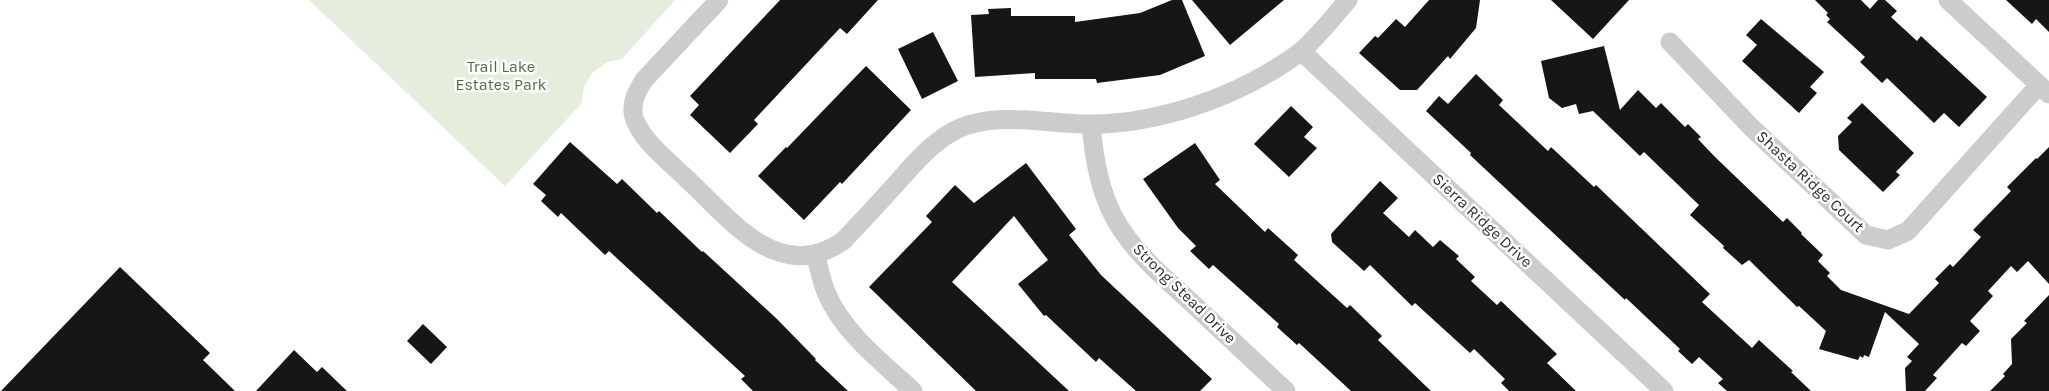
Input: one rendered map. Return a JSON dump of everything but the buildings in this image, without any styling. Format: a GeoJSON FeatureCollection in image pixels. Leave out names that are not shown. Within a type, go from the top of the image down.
{"type":"FeatureCollection","features":[{"type":"Feature","properties":{"kind":"street"},"geometry":{"type":"LineString","coordinates":[[719,0],[644,80],[635,95],[633,112],[642,133],[655,148],[741,229],[762,246],[797,256],[815,254],[831,249],[844,241],[924,153],[958,129],[977,122],[997,119],[1091,124],[1143,119],[1177,111],[1233,91],[1301,51],[1348,0]]}},
{"type":"Feature","properties":{"kind":"street"},"geometry":{"type":"LineString","coordinates":[[1948,0],[2044,89]]}},
{"type":"Feature","properties":{"kind":"street","name":"Shasta Ridge Court"},"geometry":{"type":"LineString","coordinates":[[1670,42],[1751,127],[1866,235],[1888,240],[1908,231],[2044,89]]}},
{"type":"Feature","properties":{"kind":"street","name":"Sierra Ridge Drive"},"geometry":{"type":"LineString","coordinates":[[1301,51],[1664,391]]}},
{"type":"Feature","properties":{"kind":"street","name":"Strong Stead Drive"},"geometry":{"type":"LineString","coordinates":[[1091,124],[1096,166],[1102,187],[1123,233],[1149,264],[1286,391]]}},
{"type":"Feature","properties":{"kind":"street"},"geometry":{"type":"LineString","coordinates":[[815,254],[826,291],[839,315],[861,342],[913,391]]}},
{"type":"Feature","properties":{"kind":"green space","name":"Trail Lake Estates Park"},"geometry":{"type":"Polygon","coordinates":[[[309,0],[675,0],[622,59],[607,62],[592,73],[584,87],[581,104],[505,186],[309,0]]]}}]}
